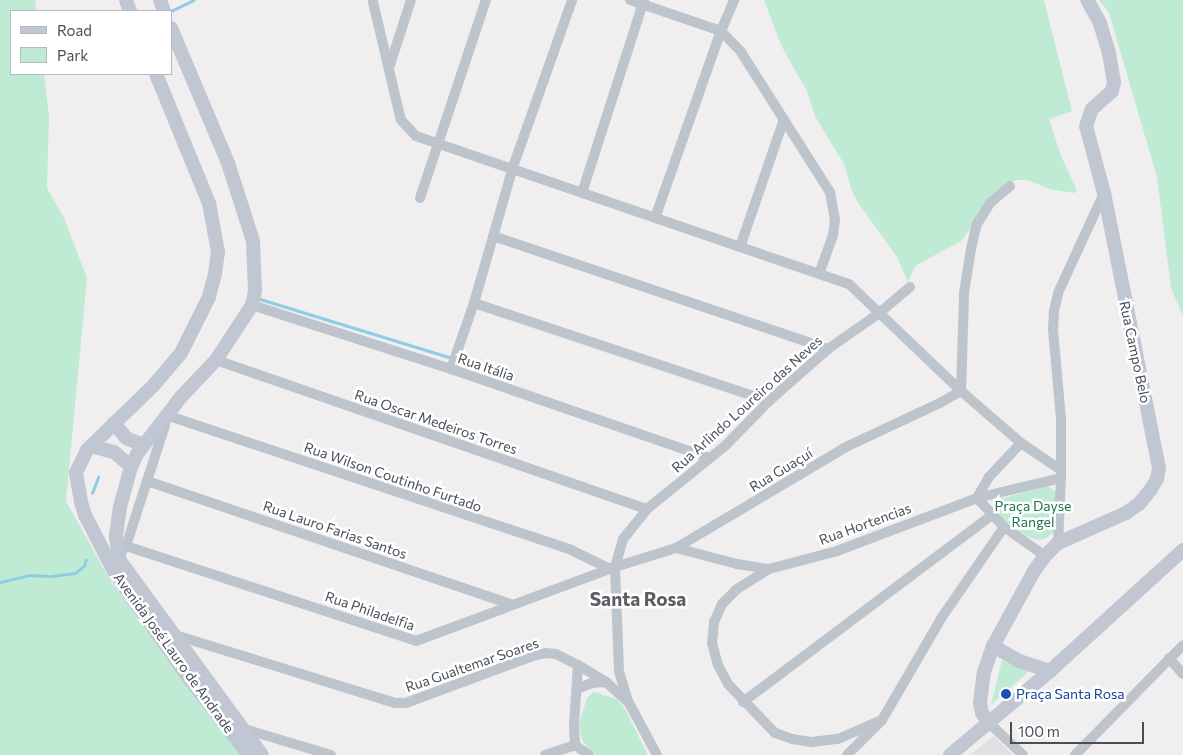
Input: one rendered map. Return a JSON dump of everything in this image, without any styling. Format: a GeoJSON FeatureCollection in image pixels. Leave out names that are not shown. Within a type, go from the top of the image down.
{"type":"FeatureCollection","features":[{"type":"Feature","properties":{"kind":"street"},"geometry":{"type":"LineString","coordinates":[[388,68],[411,0]]}},
{"type":"Feature","properties":{"kind":"street"},"geometry":{"type":"LineString","coordinates":[[420,198],[486,0]]}},
{"type":"Feature","properties":{"kind":"street"},"geometry":{"type":"LineString","coordinates":[[451,369],[474,303],[513,167],[572,0]]}},
{"type":"Feature","properties":{"kind":"street"},"geometry":{"type":"LineString","coordinates":[[630,0],[643,2],[721,31],[741,52],[830,192],[835,219],[833,235],[819,274]]}},
{"type":"Feature","properties":{"kind":"street"},"geometry":{"type":"LineString","coordinates":[[655,218],[721,31],[734,0]]}},
{"type":"Feature","properties":{"kind":"street","name":"Rua Campo Belo"},"geometry":{"type":"LineString","coordinates":[[988,722],[982,713],[980,690],[993,646],[1045,556],[1058,543],[1126,513],[1139,504],[1157,479],[1158,468],[1104,194],[1086,126],[1092,109],[1112,90],[1114,82],[1109,54],[1100,23],[1087,0]]}},
{"type":"Feature","properties":{"kind":"street"},"geometry":{"type":"LineString","coordinates":[[373,2],[400,120],[416,136],[513,167],[582,193],[849,284],[878,314],[961,391],[1021,443],[1061,474]]}},
{"type":"Feature","properties":{"kind":"street"},"geometry":{"type":"LineString","coordinates":[[582,193],[643,2]]}},
{"type":"Feature","properties":{"kind":"street"},"geometry":{"type":"LineString","coordinates":[[172,30],[228,163],[253,240],[253,299]]}},
{"type":"Feature","properties":{"kind":"street","name":"Avenida José Lauro de Andrade"},"geometry":{"type":"LineString","coordinates":[[156,75],[209,202],[218,252],[209,297],[181,353],[153,386],[91,446],[80,461],[76,474],[80,502],[116,575],[191,681],[249,755]]}},
{"type":"Feature","properties":{"kind":"street"},"geometry":{"type":"LineString","coordinates":[[740,247],[784,119]]}},
{"type":"Feature","properties":{"kind":"street"},"geometry":{"type":"LineString","coordinates":[[961,391],[964,293],[971,249],[977,224],[990,203],[1010,186]]}},
{"type":"Feature","properties":{"kind":"street"},"geometry":{"type":"LineString","coordinates":[[1058,543],[1061,419],[1053,330],[1054,311],[1058,294],[1104,194]]}},
{"type":"Feature","properties":{"kind":"street"},"geometry":{"type":"LineString","coordinates":[[493,236],[828,349]]}},
{"type":"Feature","properties":{"kind":"street","name":"Rua Arlindo Loureiro das Neves"},"geometry":{"type":"LineString","coordinates":[[657,755],[628,701],[618,671],[612,568],[623,539],[647,509],[726,445],[769,401],[828,349],[878,314],[910,287]]}},
{"type":"Feature","properties":{"kind":"street","name":"Avenida José Lauro de Andrade"},"geometry":{"type":"LineString","coordinates":[[253,299],[216,360],[166,415],[143,445],[131,467],[120,506],[116,529],[122,551],[171,633],[262,755]]}},
{"type":"Feature","properties":{"kind":"street","name":"Rua Itália"},"geometry":{"type":"LineString","coordinates":[[253,299],[709,458]]}},
{"type":"Feature","properties":{"kind":"street"},"geometry":{"type":"LineString","coordinates":[[474,303],[769,401]]}},
{"type":"Feature","properties":{"kind":"street","name":"Rua Oscar Medeiros Torres"},"geometry":{"type":"LineString","coordinates":[[216,360],[647,509]]}},
{"type":"Feature","properties":{"kind":"street","name":"Rua Guaçuí"},"geometry":{"type":"LineString","coordinates":[[612,568],[676,548],[848,446],[940,404],[961,391]]}},
{"type":"Feature","properties":{"kind":"street"},"geometry":{"type":"LineString","coordinates":[[122,551],[147,481],[166,415]]}},
{"type":"Feature","properties":{"kind":"street","name":"Rua Wilson Coutinho Furtado"},"geometry":{"type":"LineString","coordinates":[[166,415],[571,550],[612,568]]}},
{"type":"Feature","properties":{"kind":"street"},"geometry":{"type":"LineString","coordinates":[[114,423],[126,438],[143,445]]}},
{"type":"Feature","properties":{"kind":"street"},"geometry":{"type":"LineString","coordinates":[[1021,443],[989,477],[977,498],[1004,528],[1045,556]]}},
{"type":"Feature","properties":{"kind":"street"},"geometry":{"type":"LineString","coordinates":[[91,446],[114,452],[131,467]]}},
{"type":"Feature","properties":{"kind":"street","name":"Rua Hortencias"},"geometry":{"type":"LineString","coordinates":[[676,548],[737,564],[769,569],[837,551],[977,498],[1061,474]]}},
{"type":"Feature","properties":{"kind":"street","name":"Rua Lauro Farias Santos"},"geometry":{"type":"LineString","coordinates":[[147,481],[513,605]]}},
{"type":"Feature","properties":{"kind":"street"},"geometry":{"type":"LineString","coordinates":[[743,702],[992,515]]}},
{"type":"Feature","properties":{"kind":"street"},"geometry":{"type":"LineString","coordinates":[[847,755],[882,720],[942,617],[1004,528]]}},
{"type":"Feature","properties":{"kind":"street"},"geometry":{"type":"LineString","coordinates":[[950,755],[1050,671],[1183,550]]}},
{"type":"Feature","properties":{"kind":"street","name":"Rua Philadelfia"},"geometry":{"type":"LineString","coordinates":[[122,551],[416,641],[612,568]]}},
{"type":"Feature","properties":{"kind":"street"},"geometry":{"type":"LineString","coordinates":[[769,569],[736,590],[722,604],[714,622],[712,642],[718,665],[728,684],[743,702],[776,733],[792,739],[812,742],[838,739],[882,720]]}},
{"type":"Feature","properties":{"kind":"street","name":"Rua Gualtemar Soares"},"geometry":{"type":"LineString","coordinates":[[171,633],[396,703],[419,698],[536,654],[556,654],[578,665],[606,682],[628,701]]}},
{"type":"Feature","properties":{"kind":"street"},"geometry":{"type":"LineString","coordinates":[[1076,755],[1183,645]]}},
{"type":"Feature","properties":{"kind":"street"},"geometry":{"type":"LineString","coordinates":[[993,646],[1019,661],[1050,671]]}},
{"type":"Feature","properties":{"kind":"street"},"geometry":{"type":"LineString","coordinates":[[1169,658],[1183,674]]}},
{"type":"Feature","properties":{"kind":"street"},"geometry":{"type":"LineString","coordinates":[[578,665],[574,726],[576,745],[589,755]]}},
{"type":"Feature","properties":{"kind":"street"},"geometry":{"type":"LineString","coordinates":[[577,689],[592,683],[606,682],[618,671]]}},
{"type":"Feature","properties":{"kind":"street"},"geometry":{"type":"LineString","coordinates":[[988,722],[1023,755]]}},
{"type":"Feature","properties":{"kind":"street"},"geometry":{"type":"LineString","coordinates":[[240,728],[331,755]]}},
{"type":"Feature","properties":{"kind":"street"},"geometry":{"type":"LineString","coordinates":[[545,755],[576,745]]}},
{"type":"Feature","properties":{"kind":"shaded area"},"geometry":{"type":"Polygon","coordinates":[[[994,736],[1013,755],[970,755],[994,736]]]}},
{"type":"Feature","properties":{"kind":"green space"},"geometry":{"type":"Polygon","coordinates":[[[0,0],[35,0],[36,10],[10,10],[10,75],[44,75],[49,115],[47,188],[64,218],[87,278],[66,501],[111,582],[246,755],[0,755],[0,0]]]}},
{"type":"Feature","properties":{"kind":"green space"},"geometry":{"type":"Polygon","coordinates":[[[764,0],[1044,0],[1072,111],[1049,119],[1061,156],[1077,190],[1074,193],[1049,189],[1028,180],[1016,180],[1003,186],[961,241],[915,266],[908,282],[897,257],[859,204],[852,191],[844,164],[815,116],[807,91],[782,47],[764,0]]]}},
{"type":"Feature","properties":{"kind":"green space"},"geometry":{"type":"Polygon","coordinates":[[[1099,0],[1183,0],[1183,316],[1171,288],[1157,177],[1109,13],[1099,0]]]}},
{"type":"Feature","properties":{"kind":"green space","name":"Praça Dayse Rangel"},"geometry":{"type":"Polygon","coordinates":[[[1048,486],[1056,492],[1055,531],[1046,538],[1040,540],[1028,537],[1000,517],[992,508],[996,500],[1048,486]]]}},
{"type":"Feature","properties":{"kind":"green space"},"geometry":{"type":"Polygon","coordinates":[[[1002,660],[1028,672],[991,705],[1002,660]]]}},
{"type":"Feature","properties":{"kind":"green space"},"geometry":{"type":"Polygon","coordinates":[[[594,692],[617,699],[625,709],[648,755],[595,755],[591,752],[582,740],[579,724],[587,698],[594,692]]]}},
{"type":"Feature","properties":{"kind":"waterway"},"geometry":{"type":"LineString","coordinates":[[172,11],[194,0]]}},
{"type":"Feature","properties":{"kind":"waterway"},"geometry":{"type":"LineString","coordinates":[[257,298],[449,357]]}},
{"type":"Feature","properties":{"kind":"waterway"},"geometry":{"type":"LineString","coordinates":[[92,493],[98,477]]}},
{"type":"Feature","properties":{"kind":"waterway"},"geometry":{"type":"LineString","coordinates":[[0,582],[30,575],[51,576],[75,573],[84,566],[86,560]]}},
{"type":"Feature","properties":{"kind":"place","name":"Praça Santa Rosa"},"geometry":{"type":"Point","coordinates":[1006,694]}},
{"type":"Feature","properties":{"kind":"district","name":"Santa Rosa"},"geometry":{"type":"Point","coordinates":[638,599]}}]}
